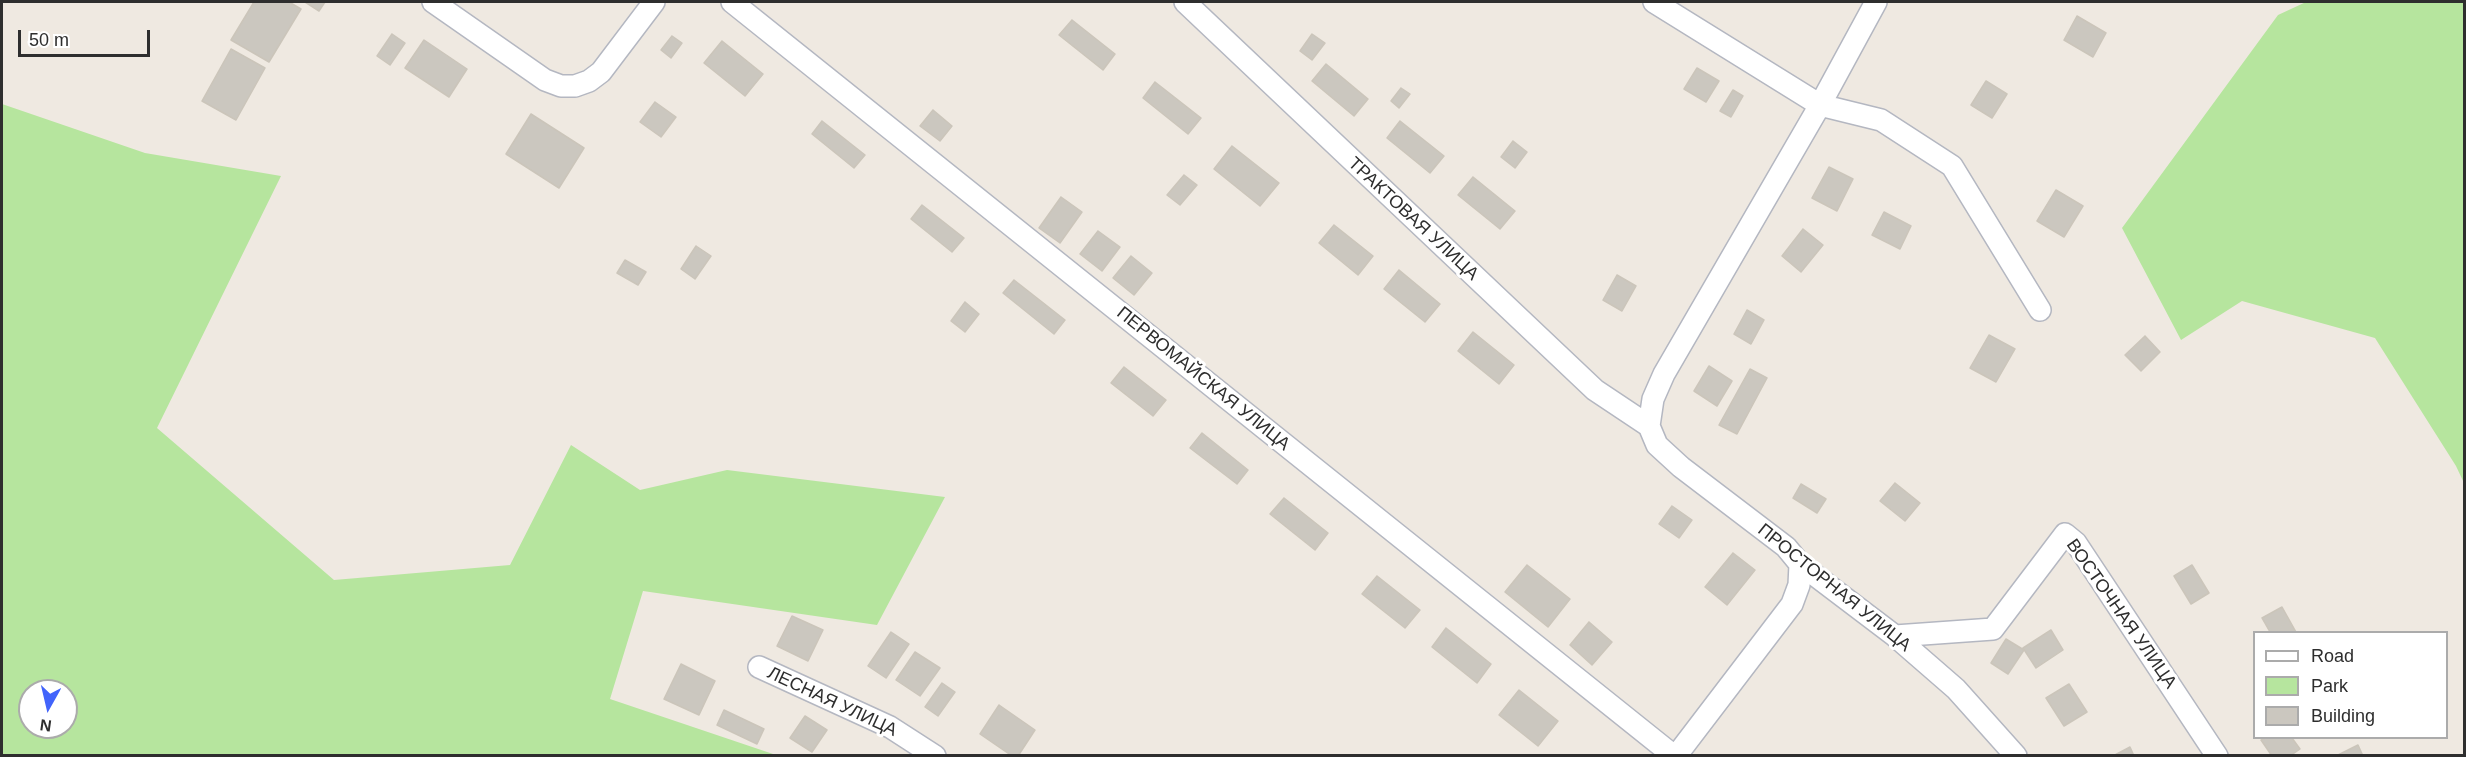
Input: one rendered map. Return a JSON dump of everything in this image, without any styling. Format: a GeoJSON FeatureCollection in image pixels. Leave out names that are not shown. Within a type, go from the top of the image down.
{"type":"FeatureCollection","features":[{"type":"Feature","properties":{"kind":"street"},"geometry":{"type":"LineString","coordinates":[[433,2],[545,80],[561,86],[575,86],[589,81],[601,72],[654,2]]}},
{"type":"Feature","properties":{"kind":"street","name":"ПЕРВОМАЙСКАЯ УЛИЦА"},"geometry":{"type":"LineString","coordinates":[[732,2],[1675,756]]}},
{"type":"Feature","properties":{"kind":"street","name":"ТРАКТОВАЯ УЛИЦА"},"geometry":{"type":"LineString","coordinates":[[1185,2],[1595,390],[1649,426]]}},
{"type":"Feature","properties":{"kind":"street"},"geometry":{"type":"LineString","coordinates":[[1654,2],[1820,105],[1881,120],[1952,166],[2040,310]]}},
{"type":"Feature","properties":{"kind":"street"},"geometry":{"type":"LineString","coordinates":[[1649,426],[1653,399],[1664,374],[1820,105],[1876,2]]}},
{"type":"Feature","properties":{"kind":"street","name":"ПРОСТОРНАЯ УЛИЦА"},"geometry":{"type":"LineString","coordinates":[[1649,426],[1657,445],[1681,467],[1786,547],[1800,564],[1895,636],[1956,689],[2016,756]]}},
{"type":"Feature","properties":{"kind":"street","name":"ВОСТОЧНАЯ УЛИЦА"},"geometry":{"type":"LineString","coordinates":[[1895,636],[1993,628],[2065,534],[2076,543],[2217,756]]}},
{"type":"Feature","properties":{"kind":"street"},"geometry":{"type":"LineString","coordinates":[[1675,756],[1792,604],[1799,585],[1800,564]]}},
{"type":"Feature","properties":{"kind":"street","name":"ЛЕСНАЯ УЛИЦА"},"geometry":{"type":"LineString","coordinates":[[759,667],[890,727],[935,756]]}},
{"type":"Feature","properties":{"kind":"green space"},"geometry":{"type":"Polygon","coordinates":[[[2306,2],[2464,2],[2464,483],[2456,466],[2375,338],[2242,301],[2181,340],[2122,228],[2278,15],[2306,2]]]}},
{"type":"Feature","properties":{"kind":"green space"},"geometry":{"type":"Polygon","coordinates":[[[2,104],[145,153],[281,176],[157,428],[334,580],[510,565],[571,445],[640,490],[727,470],[945,497],[877,625],[643,591],[610,699],[776,755],[2,755],[2,104]]]}},
{"type":"Feature","properties":{"kind":"building"},"geometry":{"type":"Polygon","coordinates":[[[254,2],[289,2],[301,9],[269,62],[231,40],[254,2]]]}},
{"type":"Feature","properties":{"kind":"building"},"geometry":{"type":"Polygon","coordinates":[[[305,2],[325,2],[319,11],[305,2]]]}},
{"type":"Feature","properties":{"kind":"building"},"geometry":{"type":"Polygon","coordinates":[[[2077,16],[2106,33],[2093,57],[2064,40],[2077,16]]]}},
{"type":"Feature","properties":{"kind":"building"},"geometry":{"type":"Polygon","coordinates":[[[1072,20],[1115,54],[1103,70],[1059,35],[1072,20]]]}},
{"type":"Feature","properties":{"kind":"building"},"geometry":{"type":"Polygon","coordinates":[[[392,34],[405,43],[390,65],[377,56],[392,34]]]}},
{"type":"Feature","properties":{"kind":"building"},"geometry":{"type":"Polygon","coordinates":[[[1312,34],[1325,43],[1312,60],[1300,51],[1312,34]]]}},
{"type":"Feature","properties":{"kind":"building"},"geometry":{"type":"Polygon","coordinates":[[[672,36],[682,43],[671,58],[661,50],[672,36]]]}},
{"type":"Feature","properties":{"kind":"building"},"geometry":{"type":"Polygon","coordinates":[[[424,40],[467,69],[449,97],[405,68],[424,40]]]}},
{"type":"Feature","properties":{"kind":"building"},"geometry":{"type":"Polygon","coordinates":[[[722,41],[763,74],[745,96],[704,63],[722,41]]]}},
{"type":"Feature","properties":{"kind":"building"},"geometry":{"type":"Polygon","coordinates":[[[231,49],[265,68],[236,120],[202,101],[231,49]]]}},
{"type":"Feature","properties":{"kind":"building"},"geometry":{"type":"Polygon","coordinates":[[[1326,64],[1368,99],[1354,116],[1312,81],[1326,64]]]}},
{"type":"Feature","properties":{"kind":"building"},"geometry":{"type":"Polygon","coordinates":[[[1697,68],[1719,81],[1706,102],[1684,89],[1697,68]]]}},
{"type":"Feature","properties":{"kind":"building"},"geometry":{"type":"Polygon","coordinates":[[[1986,81],[2007,94],[1992,118],[1971,105],[1986,81]]]}},
{"type":"Feature","properties":{"kind":"building"},"geometry":{"type":"Polygon","coordinates":[[[1155,82],[1201,118],[1188,134],[1143,98],[1155,82]]]}},
{"type":"Feature","properties":{"kind":"building"},"geometry":{"type":"Polygon","coordinates":[[[1401,88],[1410,94],[1399,108],[1391,101],[1401,88]]]}},
{"type":"Feature","properties":{"kind":"building"},"geometry":{"type":"Polygon","coordinates":[[[1733,90],[1743,96],[1731,117],[1720,111],[1733,90]]]}},
{"type":"Feature","properties":{"kind":"building"},"geometry":{"type":"Polygon","coordinates":[[[655,102],[676,117],[661,137],[640,122],[655,102]]]}},
{"type":"Feature","properties":{"kind":"building"},"geometry":{"type":"Polygon","coordinates":[[[933,110],[952,126],[940,141],[920,126],[933,110]]]}},
{"type":"Feature","properties":{"kind":"building"},"geometry":{"type":"Polygon","coordinates":[[[531,114],[584,148],[559,188],[506,154],[531,114]]]}},
{"type":"Feature","properties":{"kind":"building"},"geometry":{"type":"Polygon","coordinates":[[[822,121],[865,155],[854,168],[812,134],[822,121]]]}},
{"type":"Feature","properties":{"kind":"building"},"geometry":{"type":"Polygon","coordinates":[[[1400,121],[1444,156],[1430,173],[1387,138],[1400,121]]]}},
{"type":"Feature","properties":{"kind":"building"},"geometry":{"type":"Polygon","coordinates":[[[1513,141],[1527,152],[1515,168],[1501,157],[1513,141]]]}},
{"type":"Feature","properties":{"kind":"building"},"geometry":{"type":"Polygon","coordinates":[[[1232,146],[1279,183],[1260,206],[1214,169],[1232,146]]]}},
{"type":"Feature","properties":{"kind":"building"},"geometry":{"type":"Polygon","coordinates":[[[1829,167],[1853,179],[1837,211],[1812,198],[1829,167]]]}},
{"type":"Feature","properties":{"kind":"building"},"geometry":{"type":"Polygon","coordinates":[[[1184,175],[1197,185],[1180,205],[1167,195],[1184,175]]]}},
{"type":"Feature","properties":{"kind":"building"},"geometry":{"type":"Polygon","coordinates":[[[1473,177],[1515,211],[1500,229],[1458,195],[1473,177]]]}},
{"type":"Feature","properties":{"kind":"building"},"geometry":{"type":"Polygon","coordinates":[[[2056,190],[2083,206],[2064,237],[2037,221],[2056,190]]]}},
{"type":"Feature","properties":{"kind":"building"},"geometry":{"type":"Polygon","coordinates":[[[1061,197],[1082,212],[1060,243],[1039,228],[1061,197]]]}},
{"type":"Feature","properties":{"kind":"building"},"geometry":{"type":"Polygon","coordinates":[[[922,205],[964,238],[952,252],[911,219],[922,205]]]}},
{"type":"Feature","properties":{"kind":"building"},"geometry":{"type":"Polygon","coordinates":[[[1884,212],[1911,226],[1900,249],[1872,235],[1884,212]]]}},
{"type":"Feature","properties":{"kind":"building"},"geometry":{"type":"Polygon","coordinates":[[[1334,225],[1373,256],[1358,275],[1319,243],[1334,225]]]}},
{"type":"Feature","properties":{"kind":"building"},"geometry":{"type":"Polygon","coordinates":[[[1803,229],[1823,245],[1801,272],[1782,256],[1803,229]]]}},
{"type":"Feature","properties":{"kind":"building"},"geometry":{"type":"Polygon","coordinates":[[[1098,231],[1120,247],[1102,271],[1080,254],[1098,231]]]}},
{"type":"Feature","properties":{"kind":"building"},"geometry":{"type":"Polygon","coordinates":[[[696,246],[711,256],[695,279],[681,269],[696,246]]]}},
{"type":"Feature","properties":{"kind":"building"},"geometry":{"type":"Polygon","coordinates":[[[1131,256],[1152,273],[1134,295],[1113,278],[1131,256]]]}},
{"type":"Feature","properties":{"kind":"building"},"geometry":{"type":"Polygon","coordinates":[[[625,260],[646,272],[638,285],[617,273],[625,260]]]}},
{"type":"Feature","properties":{"kind":"building"},"geometry":{"type":"Polygon","coordinates":[[[1399,270],[1440,304],[1425,322],[1384,289],[1399,270]]]}},
{"type":"Feature","properties":{"kind":"building"},"geometry":{"type":"Polygon","coordinates":[[[1617,275],[1636,286],[1622,311],[1603,300],[1617,275]]]}},
{"type":"Feature","properties":{"kind":"building"},"geometry":{"type":"Polygon","coordinates":[[[1014,280],[1065,320],[1054,334],[1003,293],[1014,280]]]}},
{"type":"Feature","properties":{"kind":"building"},"geometry":{"type":"Polygon","coordinates":[[[965,302],[979,314],[965,332],[951,321],[965,302]]]}},
{"type":"Feature","properties":{"kind":"building"},"geometry":{"type":"Polygon","coordinates":[[[1747,310],[1764,320],[1751,344],[1734,334],[1747,310]]]}},
{"type":"Feature","properties":{"kind":"building"},"geometry":{"type":"Polygon","coordinates":[[[1473,332],[1514,365],[1499,384],[1458,351],[1473,332]]]}},
{"type":"Feature","properties":{"kind":"building"},"geometry":{"type":"Polygon","coordinates":[[[1989,335],[2015,349],[1996,382],[1970,368],[1989,335]]]}},
{"type":"Feature","properties":{"kind":"building"},"geometry":{"type":"Polygon","coordinates":[[[2145,336],[2160,352],[2141,371],[2125,355],[2145,336]]]}},
{"type":"Feature","properties":{"kind":"building"},"geometry":{"type":"Polygon","coordinates":[[[1709,366],[1732,381],[1717,406],[1694,391],[1709,366]]]}},
{"type":"Feature","properties":{"kind":"building"},"geometry":{"type":"Polygon","coordinates":[[[1124,367],[1166,400],[1153,416],[1111,383],[1124,367]]]}},
{"type":"Feature","properties":{"kind":"building"},"geometry":{"type":"Polygon","coordinates":[[[1750,369],[1767,378],[1737,434],[1719,425],[1750,369]]]}},
{"type":"Feature","properties":{"kind":"building"},"geometry":{"type":"Polygon","coordinates":[[[1202,433],[1248,470],[1237,484],[1190,448],[1202,433]]]}},
{"type":"Feature","properties":{"kind":"building"},"geometry":{"type":"Polygon","coordinates":[[[1895,483],[1920,503],[1905,521],[1880,501],[1895,483]]]}},
{"type":"Feature","properties":{"kind":"building"},"geometry":{"type":"Polygon","coordinates":[[[1801,484],[1826,499],[1817,513],[1793,498],[1801,484]]]}},
{"type":"Feature","properties":{"kind":"building"},"geometry":{"type":"Polygon","coordinates":[[[1284,498],[1328,533],[1315,550],[1270,514],[1284,498]]]}},
{"type":"Feature","properties":{"kind":"building"},"geometry":{"type":"Polygon","coordinates":[[[1672,506],[1692,520],[1679,538],[1659,524],[1672,506]]]}},
{"type":"Feature","properties":{"kind":"building"},"geometry":{"type":"Polygon","coordinates":[[[1733,553],[1755,570],[1727,605],[1705,587],[1733,553]]]}},
{"type":"Feature","properties":{"kind":"building"},"geometry":{"type":"Polygon","coordinates":[[[1527,565],[1570,599],[1548,627],[1505,592],[1527,565]]]}},
{"type":"Feature","properties":{"kind":"building"},"geometry":{"type":"Polygon","coordinates":[[[2192,565],[2209,593],[2191,604],[2174,576],[2192,565]]]}},
{"type":"Feature","properties":{"kind":"building"},"geometry":{"type":"Polygon","coordinates":[[[1377,576],[1420,610],[1405,628],[1362,594],[1377,576]]]}},
{"type":"Feature","properties":{"kind":"building"},"geometry":{"type":"Polygon","coordinates":[[[2282,607],[2295,631],[2269,631],[2262,618],[2282,607]]]}},
{"type":"Feature","properties":{"kind":"building"},"geometry":{"type":"Polygon","coordinates":[[[792,616],[823,630],[808,661],[777,646],[792,616]]]}},
{"type":"Feature","properties":{"kind":"building"},"geometry":{"type":"Polygon","coordinates":[[[1589,622],[1612,642],[1592,665],[1570,645],[1589,622]]]}},
{"type":"Feature","properties":{"kind":"building"},"geometry":{"type":"Polygon","coordinates":[[[1446,628],[1491,664],[1477,683],[1432,647],[1446,628]]]}},
{"type":"Feature","properties":{"kind":"building"},"geometry":{"type":"Polygon","coordinates":[[[2051,630],[2063,650],[2036,668],[2023,648],[2051,630]]]}},
{"type":"Feature","properties":{"kind":"building"},"geometry":{"type":"Polygon","coordinates":[[[891,632],[909,644],[886,678],[868,666],[891,632]]]}},
{"type":"Feature","properties":{"kind":"building"},"geometry":{"type":"Polygon","coordinates":[[[2006,639],[2024,650],[2008,674],[1991,663],[2006,639]]]}},
{"type":"Feature","properties":{"kind":"building"},"geometry":{"type":"Polygon","coordinates":[[[915,652],[940,668],[920,696],[896,680],[915,652]]]}},
{"type":"Feature","properties":{"kind":"building"},"geometry":{"type":"Polygon","coordinates":[[[681,664],[715,681],[699,715],[664,699],[681,664]]]}},
{"type":"Feature","properties":{"kind":"building"},"geometry":{"type":"Polygon","coordinates":[[[942,683],[955,692],[938,716],[925,707],[942,683]]]}},
{"type":"Feature","properties":{"kind":"building"},"geometry":{"type":"Polygon","coordinates":[[[2069,684],[2087,712],[2064,726],[2046,698],[2069,684]]]}},
{"type":"Feature","properties":{"kind":"building"},"geometry":{"type":"Polygon","coordinates":[[[1519,690],[1558,721],[1538,746],[1499,715],[1519,690]]]}},
{"type":"Feature","properties":{"kind":"building"},"geometry":{"type":"Polygon","coordinates":[[[999,705],[1035,730],[1018,756],[1012,756],[980,734],[999,705]]]}},
{"type":"Feature","properties":{"kind":"building"},"geometry":{"type":"Polygon","coordinates":[[[724,710],[764,729],[757,744],[717,725],[724,710]]]}},
{"type":"Feature","properties":{"kind":"building"},"geometry":{"type":"Polygon","coordinates":[[[805,716],[827,730],[812,752],[790,738],[805,716]]]}},
{"type":"Feature","properties":{"kind":"building"},"geometry":{"type":"Polygon","coordinates":[[[2293,739],[2300,749],[2290,756],[2272,756],[2261,740],[2293,739]]]}},
{"type":"Feature","properties":{"kind":"building"},"geometry":{"type":"Polygon","coordinates":[[[2358,745],[2363,756],[2336,756],[2358,745]]]}},
{"type":"Feature","properties":{"kind":"building"},"geometry":{"type":"Polygon","coordinates":[[[2130,747],[2134,756],[2113,756],[2130,747]]]}}]}
